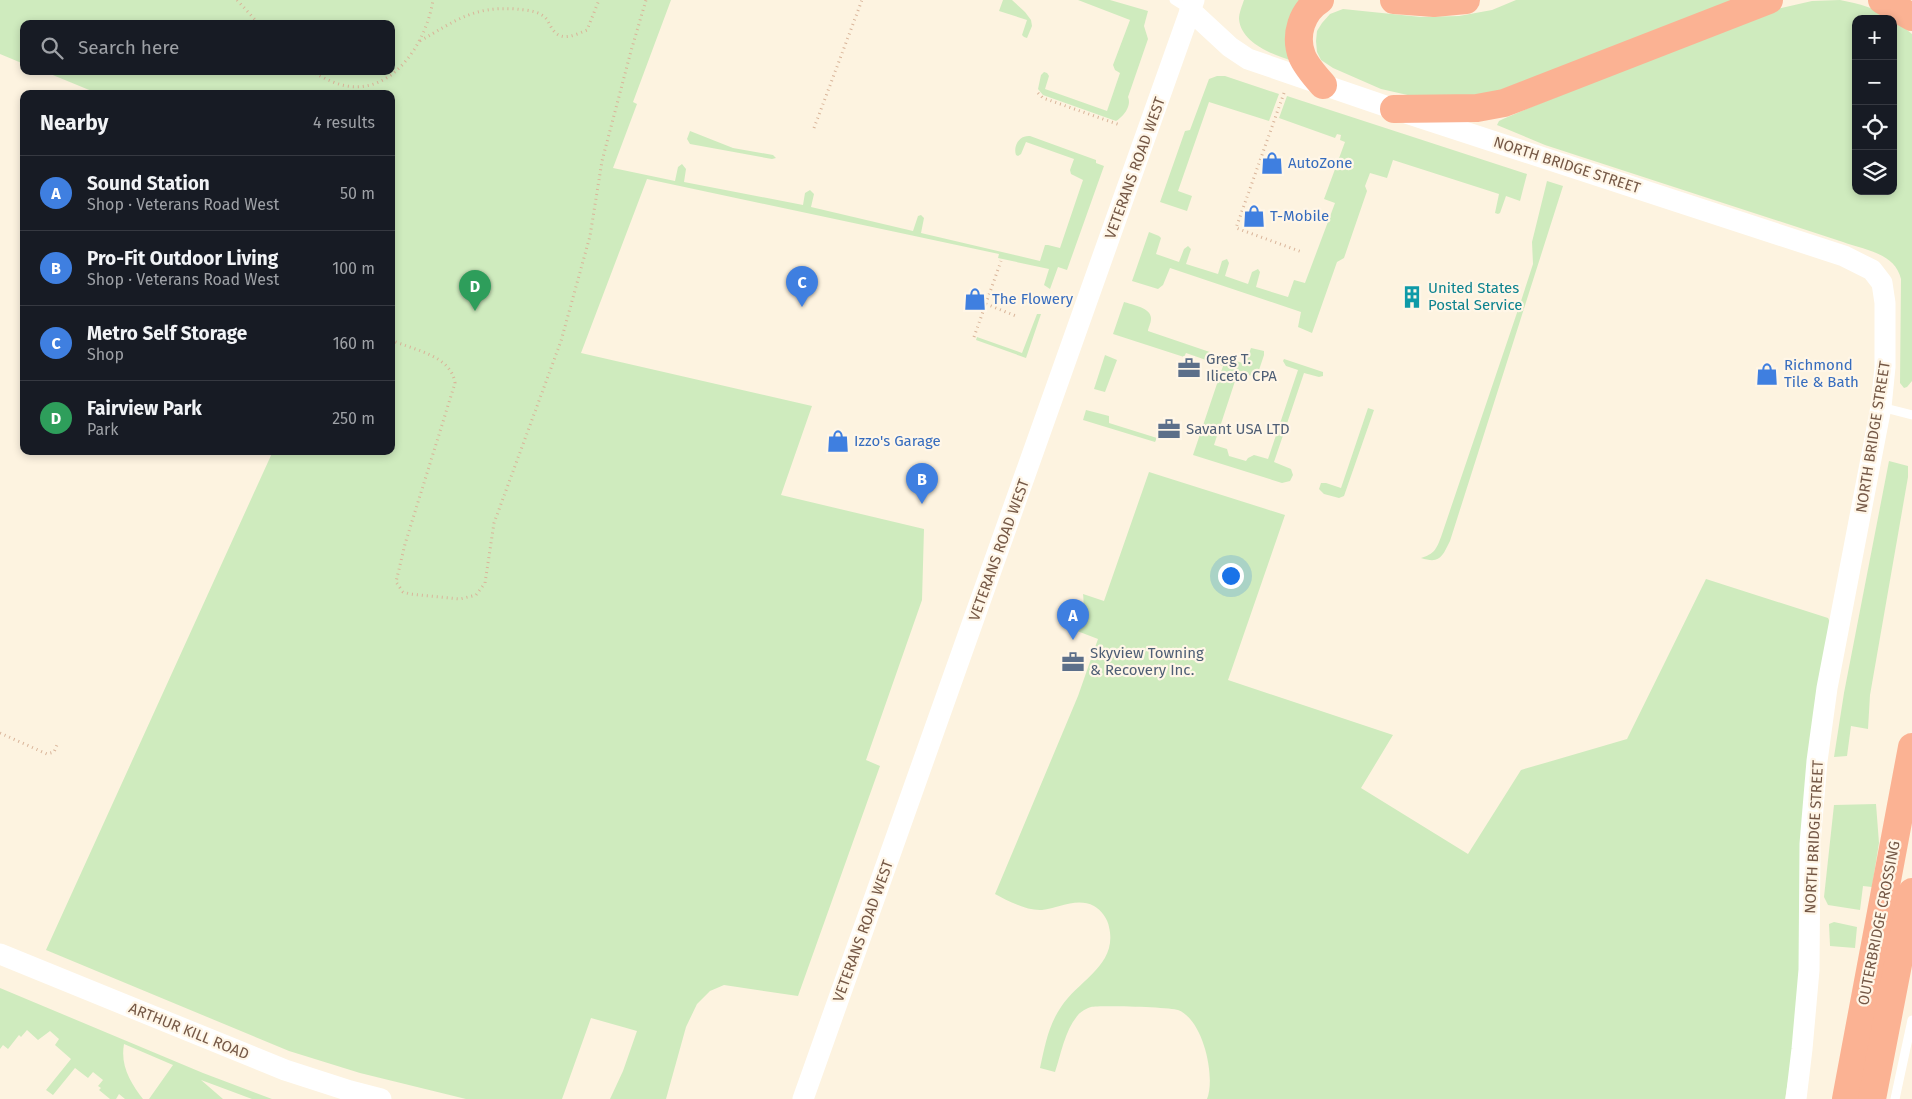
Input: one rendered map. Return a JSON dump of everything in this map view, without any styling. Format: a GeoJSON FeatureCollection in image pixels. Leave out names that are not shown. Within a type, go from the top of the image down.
{"type":"FeatureCollection","features":[{"type":"Feature","properties":{"kind":"highway"},"geometry":{"type":"LineString","coordinates":[[1320,0],[1307,11],[1299,37],[1302,55],[1323,85]]}},
{"type":"Feature","properties":{"kind":"highway"},"geometry":{"type":"LineString","coordinates":[[1394,0],[1434,3],[1466,0]]}},
{"type":"Feature","properties":{"kind":"highway"},"geometry":{"type":"LineString","coordinates":[[1394,109],[1477,108],[1504,103],[1769,0]]}},
{"type":"Feature","properties":{"kind":"highway"},"geometry":{"type":"LineString","coordinates":[[1882,0],[1912,17]]}},
{"type":"Feature","properties":{"kind":"highway","name":"OUTERBRIDGE CROSSING"},"geometry":{"type":"LineString","coordinates":[[1872,1099],[1903,893],[1912,747]]}},
{"type":"Feature","properties":{"kind":"highway","name":"OUTERBRIDGE CROSSING"},"geometry":{"type":"LineString","coordinates":[[1846,1099],[1903,893]]}},
{"type":"Feature","properties":{"kind":"street","name":"NORTH BRIDGE STREET"},"geometry":{"type":"LineString","coordinates":[[1186,3],[1239,54],[1253,61],[1844,256],[1864,264],[1877,275],[1882,283],[1884,292],[1885,367],[1881,407],[1827,688],[1816,761],[1810,844],[1809,970],[1796,1099]]}},
{"type":"Feature","properties":{"kind":"street","name":"VETERANS ROAD WEST"},"geometry":{"type":"LineString","coordinates":[[803,1099],[1186,3]]}},
{"type":"Feature","properties":{"kind":"street","name":"ARTHUR KILL ROAD"},"geometry":{"type":"LineString","coordinates":[[0,954],[285,1070],[350,1092],[381,1099]]}},
{"type":"Feature","properties":{"kind":"lane"},"geometry":{"type":"LineString","coordinates":[[1881,407],[1912,415]]}},
{"type":"Feature","properties":{"kind":"lane"},"geometry":{"type":"LineString","coordinates":[[1895,1099],[1912,1020]]}},
{"type":"Feature","properties":{"kind":"path"},"geometry":{"type":"LineString","coordinates":[[237,0],[255,20]]}},
{"type":"Feature","properties":{"kind":"path"},"geometry":{"type":"LineString","coordinates":[[395,71],[406,62],[420,41],[432,12],[433,0]]}},
{"type":"Feature","properties":{"kind":"path"},"geometry":{"type":"LineString","coordinates":[[420,41],[472,12],[504,8],[542,14],[553,30],[566,38],[587,30],[599,0]]}},
{"type":"Feature","properties":{"kind":"path"},"geometry":{"type":"LineString","coordinates":[[395,342],[442,362],[454,375],[455,383],[405,544],[396,582],[403,592],[410,594],[468,598],[476,595],[485,583],[494,523],[561,341],[590,236],[602,161],[646,0]]}},
{"type":"Feature","properties":{"kind":"path"},"geometry":{"type":"LineString","coordinates":[[814,128],[862,0]]}},
{"type":"Feature","properties":{"kind":"path"},"geometry":{"type":"LineString","coordinates":[[319,75],[346,86],[358,86],[371,84],[390,75]]}},
{"type":"Feature","properties":{"kind":"path"},"geometry":{"type":"LineString","coordinates":[[1285,92],[1236,228],[1302,252]]}},
{"type":"Feature","properties":{"kind":"path"},"geometry":{"type":"LineString","coordinates":[[1038,93],[1043,98],[1120,125]]}},
{"type":"Feature","properties":{"kind":"path"},"geometry":{"type":"LineString","coordinates":[[974,337],[1001,261]]}},
{"type":"Feature","properties":{"kind":"path"},"geometry":{"type":"LineString","coordinates":[[986,304],[1016,316]]}},
{"type":"Feature","properties":{"kind":"path"},"geometry":{"type":"LineString","coordinates":[[0,734],[47,754],[54,752],[57,745]]}},
{"type":"Feature","properties":{"kind":"green space"},"geometry":{"type":"Polygon","coordinates":[[[0,0],[671,0],[633,102],[637,104],[613,168],[675,181],[678,167],[682,164],[686,169],[684,182],[803,205],[805,193],[810,190],[814,194],[811,207],[913,231],[918,216],[921,215],[924,218],[921,233],[1040,261],[1045,245],[1060,248],[1083,180],[1071,174],[1070,170],[1074,159],[1026,142],[1021,154],[1016,155],[1015,148],[1020,139],[1030,136],[1096,160],[1096,163],[1104,166],[1067,270],[1058,267],[1050,289],[1044,285],[1049,269],[998,258],[999,254],[647,179],[581,353],[812,406],[781,495],[924,529],[922,600],[866,760],[880,766],[798,996],[724,985],[710,991],[697,1004],[686,1027],[666,1099],[610,1099],[623,1071],[637,1031],[591,1018],[562,1099],[466,1099],[360,1073],[289,1051],[46,950],[271,455],[395,455],[395,90],[89,90],[53,75],[395,75],[395,20],[20,20],[20,62],[0,54],[0,0]]]}},
{"type":"Feature","properties":{"kind":"green space"},"geometry":{"type":"Polygon","coordinates":[[[1003,0],[1012,0],[1031,20],[1032,26],[1027,38],[1022,35],[1027,20],[999,11],[1003,0]]]}},
{"type":"Feature","properties":{"kind":"green space"},"geometry":{"type":"Polygon","coordinates":[[[1078,0],[1110,0],[1148,11],[1144,26],[1148,39],[1128,97],[1128,107],[1124,114],[1116,121],[1043,95],[1038,89],[1041,75],[1044,72],[1049,76],[1045,89],[1107,111],[1120,73],[1115,70],[1113,65],[1130,20],[1078,0]]]}},
{"type":"Feature","properties":{"kind":"green space"},"geometry":{"type":"Polygon","coordinates":[[[1244,0],[1303,0],[1293,61],[1259,47],[1245,35],[1239,19],[1244,0]]]}},
{"type":"Feature","properties":{"kind":"green space"},"geometry":{"type":"Polygon","coordinates":[[[1516,0],[1736,0],[1493,93],[1442,99],[1412,96],[1381,89],[1333,68],[1321,60],[1317,52],[1317,31],[1330,14],[1343,9],[1421,17],[1459,16],[1492,10],[1516,0]]]}},
{"type":"Feature","properties":{"kind":"green space"},"geometry":{"type":"Polygon","coordinates":[[[1840,0],[1874,9],[1886,15],[1852,15],[1852,195],[1897,195],[1897,22],[1912,34],[1912,381],[1904,388],[1900,383],[1901,279],[1898,270],[1886,258],[1869,250],[1545,145],[1497,125],[1499,121],[1531,107],[1777,9],[1812,1],[1840,0]]]}},
{"type":"Feature","properties":{"kind":"green space"},"geometry":{"type":"Polygon","coordinates":[[[1225,76],[1279,94],[1269,121],[1209,102],[1178,191],[1192,196],[1187,211],[1160,202],[1185,131],[1190,130],[1209,79],[1225,76]]]}},
{"type":"Feature","properties":{"kind":"green space"},"geometry":{"type":"Polygon","coordinates":[[[1287,96],[1527,174],[1520,201],[1506,196],[1498,214],[1495,213],[1499,194],[1393,160],[1387,178],[1370,173],[1365,186],[1367,191],[1344,258],[1337,262],[1312,333],[1298,327],[1301,312],[1170,268],[1163,285],[1158,289],[1132,281],[1149,232],[1161,238],[1156,254],[1179,262],[1184,249],[1188,246],[1191,249],[1186,264],[1218,274],[1222,261],[1227,259],[1229,263],[1225,276],[1248,284],[1252,272],[1258,269],[1260,272],[1256,287],[1288,297],[1294,280],[1305,283],[1335,203],[1324,199],[1345,142],[1340,140],[1341,135],[1337,134],[1335,138],[1279,118],[1287,96]]]}},
{"type":"Feature","properties":{"kind":"green space"},"geometry":{"type":"Polygon","coordinates":[[[690,131],[733,148],[773,155],[776,158],[772,159],[690,144],[687,139],[690,131]]]}},
{"type":"Feature","properties":{"kind":"green space"},"geometry":{"type":"Polygon","coordinates":[[[1547,181],[1563,186],[1450,541],[1440,558],[1427,560],[1421,558],[1429,555],[1438,545],[1533,264],[1532,242],[1547,181]]]}},
{"type":"Feature","properties":{"kind":"green space"},"geometry":{"type":"Polygon","coordinates":[[[1124,302],[1148,312],[1151,319],[1148,331],[1245,364],[1251,348],[1264,351],[1257,376],[1238,372],[1214,445],[1227,449],[1229,456],[1246,461],[1254,455],[1268,459],[1298,370],[1286,366],[1283,361],[1284,359],[1323,372],[1323,376],[1319,377],[1304,373],[1274,462],[1291,469],[1293,475],[1290,481],[1282,483],[1193,455],[1223,366],[1186,353],[1184,357],[1113,334],[1124,302]]]}},
{"type":"Feature","properties":{"kind":"green space"},"geometry":{"type":"Polygon","coordinates":[[[1037,314],[1041,314],[1026,358],[976,340],[977,337],[1022,353],[1037,314]]]}},
{"type":"Feature","properties":{"kind":"green space"},"geometry":{"type":"Polygon","coordinates":[[[1105,355],[1117,360],[1105,392],[1094,389],[1105,355]]]}},
{"type":"Feature","properties":{"kind":"green space"},"geometry":{"type":"Polygon","coordinates":[[[1368,408],[1374,410],[1344,496],[1339,498],[1324,494],[1319,489],[1321,483],[1341,488],[1368,408]]]}},
{"type":"Feature","properties":{"kind":"green space"},"geometry":{"type":"Polygon","coordinates":[[[1086,410],[1109,416],[1109,423],[1157,438],[1155,442],[1083,420],[1086,410]]]}},
{"type":"Feature","properties":{"kind":"green space"},"geometry":{"type":"Polygon","coordinates":[[[1889,461],[1908,466],[1908,477],[1870,695],[1868,729],[1851,726],[1847,756],[1834,757],[1844,693],[1889,461]]]}},
{"type":"Feature","properties":{"kind":"green space"},"geometry":{"type":"Polygon","coordinates":[[[1149,472],[1285,515],[1228,680],[1393,735],[1361,788],[1468,854],[1521,770],[1627,739],[1706,579],[1828,618],[1831,624],[1800,979],[1792,1058],[1785,1099],[1207,1099],[1210,1077],[1201,1036],[1187,1016],[1178,1010],[1149,1007],[1096,1006],[1086,1009],[1079,1014],[1070,1028],[1055,1072],[1040,1068],[1053,1021],[1061,1007],[1103,962],[1108,952],[1110,940],[1108,924],[1106,918],[1099,910],[1088,904],[1075,903],[1036,910],[1018,905],[995,894],[1078,696],[1098,639],[1072,629],[1082,613],[1083,594],[1104,601],[1149,472]]]}},
{"type":"Feature","properties":{"kind":"green space"},"geometry":{"type":"Polygon","coordinates":[[[1876,804],[1879,843],[1872,887],[1863,886],[1860,910],[1828,905],[1824,897],[1834,805],[1876,804]]]}},
{"type":"Feature","properties":{"kind":"green space"},"geometry":{"type":"Polygon","coordinates":[[[1834,922],[1857,927],[1855,948],[1830,946],[1829,924],[1834,922]]]}},
{"type":"Feature","properties":{"kind":"green space"},"geometry":{"type":"Polygon","coordinates":[[[0,988],[203,1073],[272,1099],[252,1099],[201,1080],[223,1099],[149,1099],[173,1065],[124,1044],[123,1052],[127,1074],[143,1099],[125,1099],[119,1094],[116,1099],[110,1099],[99,1090],[101,1088],[98,1086],[103,1080],[93,1072],[88,1078],[75,1068],[53,1095],[46,1090],[71,1059],[55,1045],[59,1039],[50,1031],[38,1040],[27,1030],[21,1037],[19,1035],[8,1049],[3,1045],[0,1049],[0,988]]]}},
{"type":"Feature","properties":{"kind":"place","name":"AutoZone"},"geometry":{"type":"Point","coordinates":[1272,163]}},
{"type":"Feature","properties":{"kind":"place","name":"T-Mobile"},"geometry":{"type":"Point","coordinates":[1254,216]}},
{"type":"Feature","properties":{"kind":"place","name":"United States Postal Service"},"geometry":{"type":"Point","coordinates":[1412,297]}},
{"type":"Feature","properties":{"kind":"place","name":"The Flowery"},"geometry":{"type":"Point","coordinates":[975,299]}},
{"type":"Feature","properties":{"kind":"place","name":"Metro Self Storage"},"geometry":{"type":"Point","coordinates":[802,307]}},
{"type":"Feature","properties":{"kind":"place","name":"Fairview Park"},"geometry":{"type":"Point","coordinates":[475,311]}},
{"type":"Feature","properties":{"kind":"place","name":"Greg T. Iliceto CPA"},"geometry":{"type":"Point","coordinates":[1189,368]}},
{"type":"Feature","properties":{"kind":"place","name":"Richmond Tile & Bath"},"geometry":{"type":"Point","coordinates":[1767,374]}},
{"type":"Feature","properties":{"kind":"place","name":"Savant USA LTD"},"geometry":{"type":"Point","coordinates":[1169,429]}},
{"type":"Feature","properties":{"kind":"place","name":"Izzo's Garage"},"geometry":{"type":"Point","coordinates":[838,441]}},
{"type":"Feature","properties":{"kind":"place","name":"Pro-Fit Outdoor Living"},"geometry":{"type":"Point","coordinates":[922,504]}},
{"type":"Feature","properties":{"kind":"place","name":"Sound Station"},"geometry":{"type":"Point","coordinates":[1073,640]}},
{"type":"Feature","properties":{"kind":"place","name":"Skyview Towning & Recovery Inc."},"geometry":{"type":"Point","coordinates":[1073,662]}}]}
